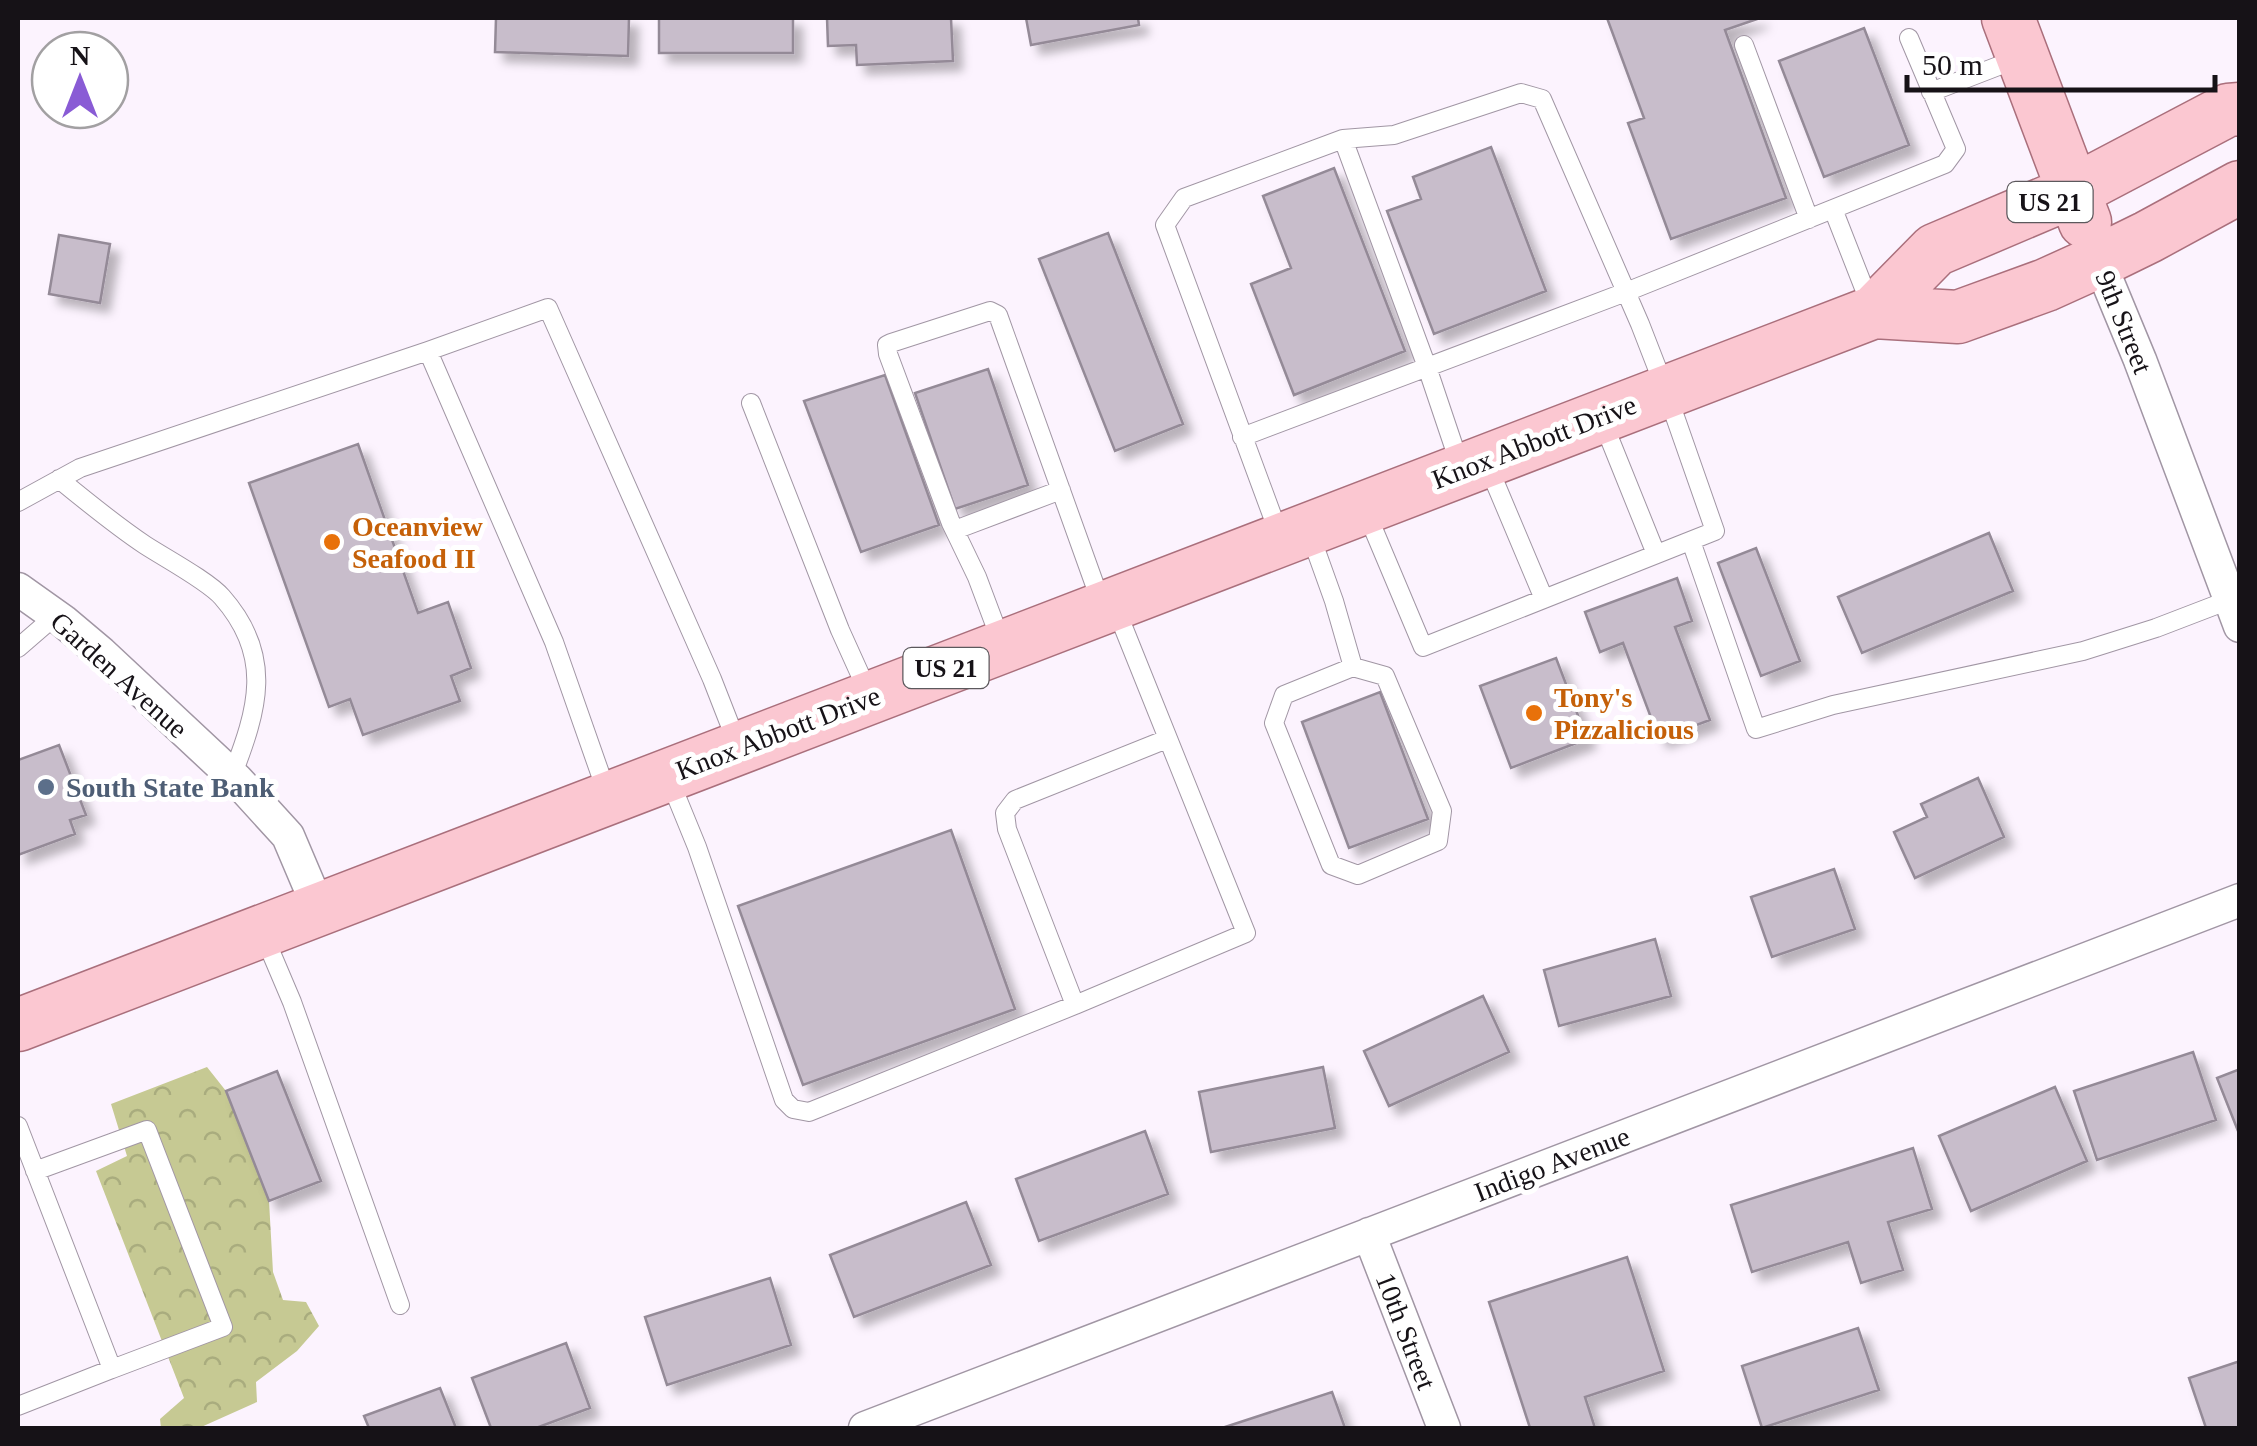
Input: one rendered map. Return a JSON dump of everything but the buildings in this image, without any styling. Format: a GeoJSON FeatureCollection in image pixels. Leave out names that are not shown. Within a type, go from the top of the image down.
{"type":"FeatureCollection","features":[{"type":"Feature","properties":{"kind":"main road","name":"9th Street"},"geometry":{"type":"LineString","coordinates":[[2016,37],[2099,261]]}},
{"type":"Feature","properties":{"kind":"main road","name":"Knox Abbott Drive"},"geometry":{"type":"LineString","coordinates":[[1874,312],[1935,250],[2074,191],[2228,110],[2240,109]]}},
{"type":"Feature","properties":{"kind":"main road","name":"Knox Abbott Drive"},"geometry":{"type":"LineString","coordinates":[[18,1025],[1874,312],[1958,317],[2046,284],[2148,237],[2240,187]]}},
{"type":"Feature","properties":{"kind":"street","name":"9th Street"},"geometry":{"type":"LineString","coordinates":[[2099,261],[2234,613]]}},
{"type":"Feature","properties":{"kind":"street","name":"Garden Avenue"},"geometry":{"type":"LineString","coordinates":[[18,589],[101,653],[232,776],[288,836],[319,909]]}},
{"type":"Feature","properties":{"kind":"street","name":"Indigo Avenue"},"geometry":{"type":"LineString","coordinates":[[865,1428],[2240,900]]}},
{"type":"Feature","properties":{"kind":"street","name":"10th Street"},"geometry":{"type":"LineString","coordinates":[[1370,1234],[1444,1428]]}},
{"type":"Feature","properties":{"kind":"lane"},"geometry":{"type":"LineString","coordinates":[[1931,92],[2016,37]]}},
{"type":"Feature","properties":{"kind":"lane"},"geometry":{"type":"LineString","coordinates":[[1242,437],[1626,292],[1945,164],[1956,149],[1909,38]]}},
{"type":"Feature","properties":{"kind":"lane"},"geometry":{"type":"LineString","coordinates":[[1744,46],[1809,219]]}},
{"type":"Feature","properties":{"kind":"lane"},"geometry":{"type":"LineString","coordinates":[[1353,667],[1334,601],[1242,437],[1165,225],[1184,198],[1343,139],[1394,135],[1521,92],[1542,100],[1666,391],[1716,531],[1423,647],[1364,507]]}},
{"type":"Feature","properties":{"kind":"lane"},"geometry":{"type":"LineString","coordinates":[[1343,139],[1427,367],[1544,600]]}},
{"type":"Feature","properties":{"kind":"lane"},"geometry":{"type":"LineString","coordinates":[[1833,209],[1874,312]]}},
{"type":"Feature","properties":{"kind":"lane"},"geometry":{"type":"LineString","coordinates":[[18,502],[80,468],[548,308],[740,748]]}},
{"type":"Feature","properties":{"kind":"lane"},"geometry":{"type":"LineString","coordinates":[[668,775],[784,1100],[794,1109],[809,1112],[1246,933],[1061,490],[994,311],[888,345],[888,354],[1004,646]]}},
{"type":"Feature","properties":{"kind":"lane"},"geometry":{"type":"LineString","coordinates":[[428,352],[554,642],[608,798]]}},
{"type":"Feature","properties":{"kind":"lane"},"geometry":{"type":"LineString","coordinates":[[751,403],[870,697]]}},
{"type":"Feature","properties":{"kind":"lane"},"geometry":{"type":"LineString","coordinates":[[1601,416],[1656,554]]}},
{"type":"Feature","properties":{"kind":"lane"},"geometry":{"type":"LineString","coordinates":[[59,479],[119,528],[220,594],[250,636],[258,682],[251,727],[232,776]]}},
{"type":"Feature","properties":{"kind":"lane"},"geometry":{"type":"LineString","coordinates":[[955,530],[1061,490]]}},
{"type":"Feature","properties":{"kind":"lane"},"geometry":{"type":"LineString","coordinates":[[1691,541],[1756,728],[1833,705],[2083,652],[2156,628],[2234,613]]}},
{"type":"Feature","properties":{"kind":"lane"},"geometry":{"type":"LineString","coordinates":[[18,648],[56,616]]}},
{"type":"Feature","properties":{"kind":"lane"},"geometry":{"type":"LineString","coordinates":[[1353,667],[1385,676],[1442,811],[1438,841],[1358,876],[1331,864],[1274,723],[1284,695],[1353,667]]}},
{"type":"Feature","properties":{"kind":"lane"},"geometry":{"type":"LineString","coordinates":[[1074,1005],[1005,812],[1015,800],[1167,739]]}},
{"type":"Feature","properties":{"kind":"lane"},"geometry":{"type":"LineString","coordinates":[[262,931],[292,1002],[400,1305]]}},
{"type":"Feature","properties":{"kind":"lane"},"geometry":{"type":"LineString","coordinates":[[18,1126],[112,1369]]}},
{"type":"Feature","properties":{"kind":"lane"},"geometry":{"type":"LineString","coordinates":[[18,1406],[223,1327],[147,1130],[35,1170]]}},
{"type":"Feature","properties":{"kind":"green space"},"geometry":{"type":"Polygon","coordinates":[[[207,1067],[226,1091],[269,1201],[273,1272],[283,1300],[306,1302],[319,1326],[297,1351],[256,1382],[257,1402],[199,1428],[161,1428],[160,1419],[184,1398],[96,1171],[127,1156],[111,1104],[207,1067]]]}},
{"type":"Feature","properties":{"kind":"place","name":"Oceanview Seafood II"},"geometry":{"type":"Point","coordinates":[332,542]}},
{"type":"Feature","properties":{"kind":"place","name":"Tony's Pizzalicious"},"geometry":{"type":"Point","coordinates":[1534,713]}},
{"type":"Feature","properties":{"kind":"place","name":"South State Bank"},"geometry":{"type":"Point","coordinates":[46,787]}}]}
